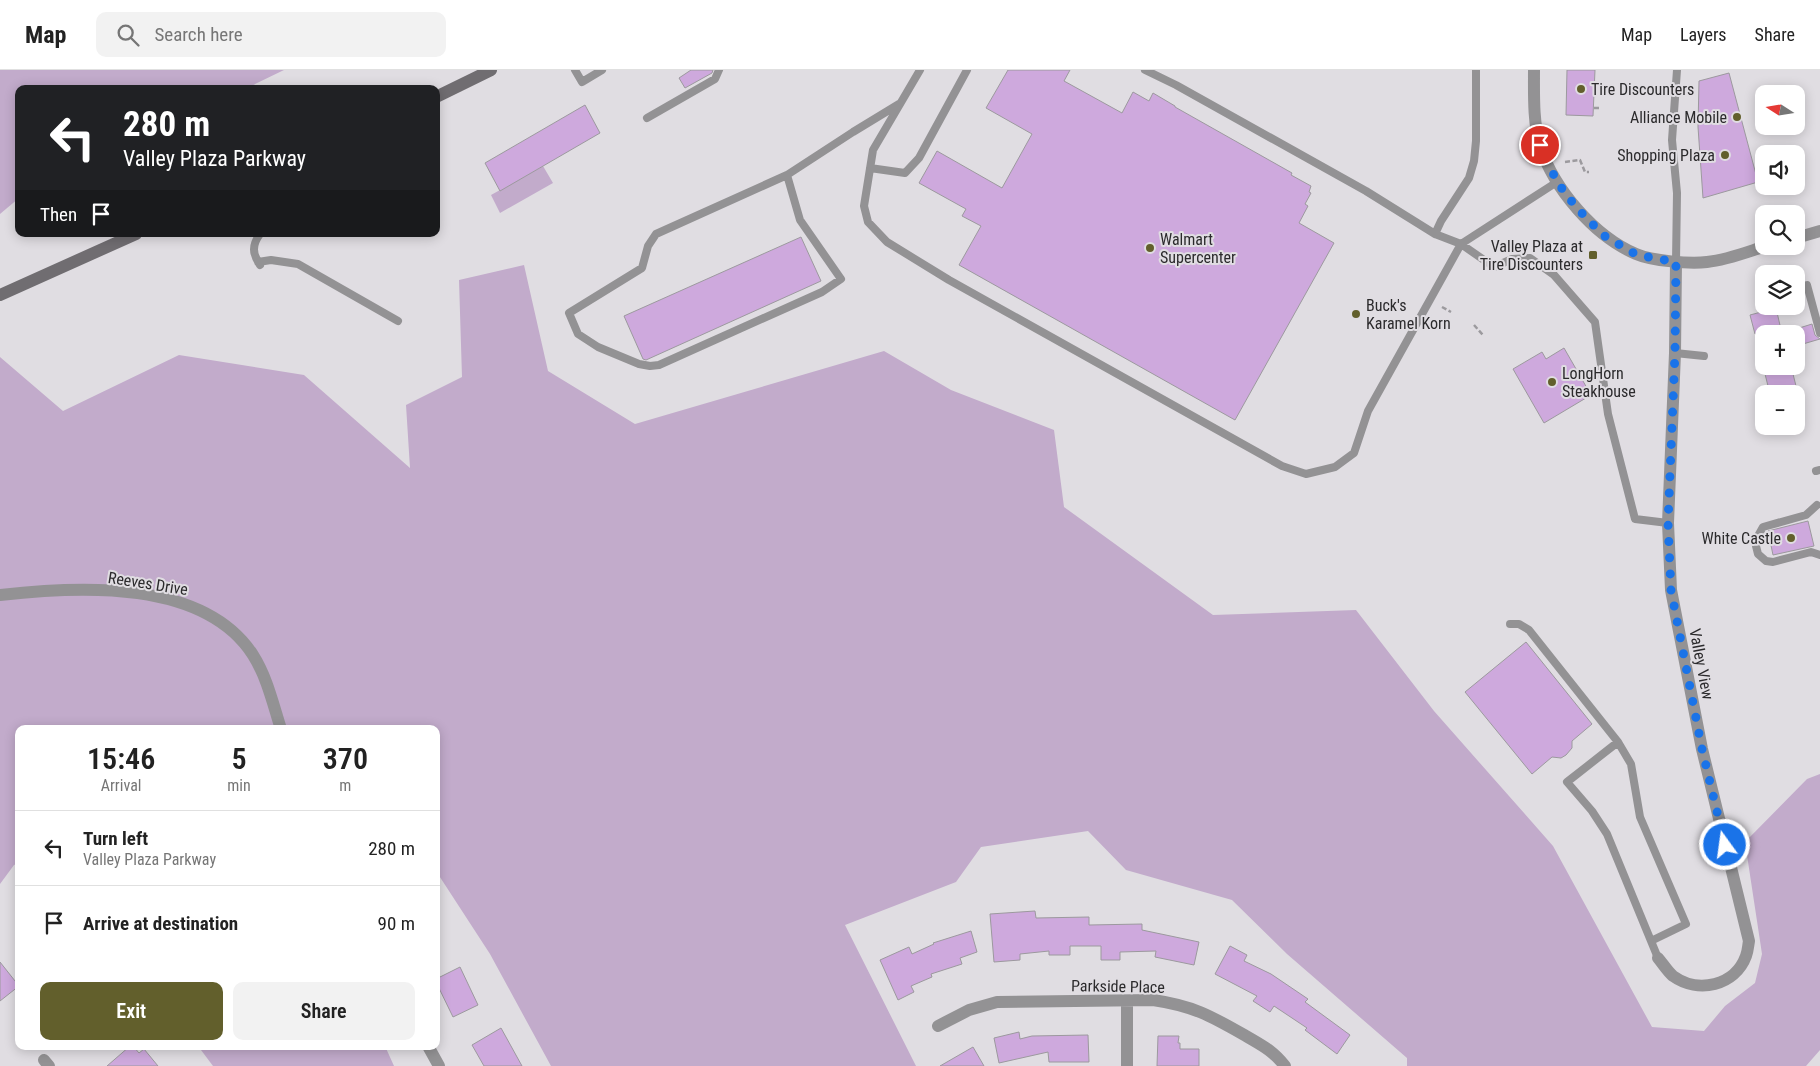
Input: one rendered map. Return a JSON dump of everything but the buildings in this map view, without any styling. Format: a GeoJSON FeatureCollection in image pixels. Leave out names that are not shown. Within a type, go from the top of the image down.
{"type":"FeatureCollection","features":[{"type":"Feature","properties":{"kind":"main road"},"geometry":{"type":"LineString","coordinates":[[440,95],[491,70]]}},
{"type":"Feature","properties":{"kind":"main road"},"geometry":{"type":"LineString","coordinates":[[0,295],[129,237]]}},
{"type":"Feature","properties":{"kind":"street"},"geometry":{"type":"LineString","coordinates":[[1534,70],[1534,108],[1540,145],[1557,182],[1576,207],[1603,235],[1637,255],[1676,262],[1708,262],[1755,249]]}},
{"type":"Feature","properties":{"kind":"street"},"geometry":{"type":"LineString","coordinates":[[1805,235],[1820,231]]}},
{"type":"Feature","properties":{"kind":"street","name":"Valley View"},"geometry":{"type":"LineString","coordinates":[[1658,958],[1673,976],[1690,984],[1712,986],[1732,976],[1746,958],[1749,941],[1698,730],[1671,590],[1668,523],[1675,353],[1676,262]]}},
{"type":"Feature","properties":{"kind":"street","name":"Reeves Drive"},"geometry":{"type":"LineString","coordinates":[[0,595],[57,590],[116,592],[171,600],[210,614],[235,632],[252,653],[260,666],[268,686],[280,725]]}},
{"type":"Feature","properties":{"kind":"street"},"geometry":{"type":"LineString","coordinates":[[1127,1000],[1127,1066]]}},
{"type":"Feature","properties":{"kind":"street","name":"Parkside Place"},"geometry":{"type":"LineString","coordinates":[[938,1026],[969,1010],[997,1002],[1153,1000],[1176,1004],[1210,1015],[1275,1053],[1285,1066]]}},
{"type":"Feature","properties":{"kind":"street"},"geometry":{"type":"LineString","coordinates":[[430,1050],[439,1066]]}},
{"type":"Feature","properties":{"kind":"lane"},"geometry":{"type":"LineString","coordinates":[[574,70],[582,82],[602,70]]}},
{"type":"Feature","properties":{"kind":"lane"},"geometry":{"type":"LineString","coordinates":[[647,118],[715,79],[719,70]]}},
{"type":"Feature","properties":{"kind":"lane"},"geometry":{"type":"LineString","coordinates":[[920,70],[873,150],[864,206],[868,222],[886,242],[950,280],[1282,466],[1306,474],[1335,467],[1354,453],[1368,411],[1461,244],[1557,182]]}},
{"type":"Feature","properties":{"kind":"lane"},"geometry":{"type":"LineString","coordinates":[[870,168],[905,173],[920,158],[968,70]]}},
{"type":"Feature","properties":{"kind":"lane"},"geometry":{"type":"LineString","coordinates":[[1145,70],[1176,85],[1366,191],[1435,234],[1461,244],[1494,267],[1512,260],[1530,258],[1554,275],[1595,322],[1608,414],[1635,519],[1668,523]]}},
{"type":"Feature","properties":{"kind":"lane"},"geometry":{"type":"LineString","coordinates":[[1435,234],[1441,221],[1469,178],[1474,161],[1476,141],[1476,70]]}},
{"type":"Feature","properties":{"kind":"lane"},"geometry":{"type":"LineString","coordinates":[[1676,262],[1677,192],[1672,140],[1677,70]]}},
{"type":"Feature","properties":{"kind":"lane"},"geometry":{"type":"LineString","coordinates":[[787,175],[800,220],[841,279],[822,292],[659,365],[639,364],[598,347],[578,334],[569,313],[642,268],[648,246],[656,234],[787,175],[900,103]]}},
{"type":"Feature","properties":{"kind":"lane"},"geometry":{"type":"LineString","coordinates":[[258,237],[254,244],[254,256],[259,263],[271,260],[298,264],[398,321]]}},
{"type":"Feature","properties":{"kind":"lane"},"geometry":{"type":"LineString","coordinates":[[1805,286],[1807,285],[1820,333]]}},
{"type":"Feature","properties":{"kind":"lane"},"geometry":{"type":"LineString","coordinates":[[1675,353],[1704,356]]}},
{"type":"Feature","properties":{"kind":"lane"},"geometry":{"type":"LineString","coordinates":[[1817,505],[1806,514],[1763,527],[1758,536],[1756,546],[1758,554],[1766,561],[1773,562],[1811,552],[1820,556]]}},
{"type":"Feature","properties":{"kind":"lane"},"geometry":{"type":"LineString","coordinates":[[1510,624],[1519,624],[1529,630],[1618,742],[1631,764],[1640,817],[1686,924],[1651,941]]}},
{"type":"Feature","properties":{"kind":"lane"},"geometry":{"type":"LineString","coordinates":[[1618,742],[1567,782],[1592,811],[1608,834],[1658,958]]}},
{"type":"Feature","properties":{"kind":"path"},"geometry":{"type":"LineString","coordinates":[[1594,108],[1601,108]]}},
{"type":"Feature","properties":{"kind":"path"},"geometry":{"type":"LineString","coordinates":[[1565,162],[1580,160],[1585,172],[1589,172]]}},
{"type":"Feature","properties":{"kind":"path"},"geometry":{"type":"LineString","coordinates":[[1442,307],[1452,312]]}},
{"type":"Feature","properties":{"kind":"path"},"geometry":{"type":"LineString","coordinates":[[1474,325],[1483,335]]}},
{"type":"Feature","properties":{"kind":"shaded area"},"geometry":{"type":"Polygon","coordinates":[[[0,70],[284,70],[253,85],[15,85],[15,201],[0,214],[0,70]]]}},
{"type":"Feature","properties":{"kind":"shaded area"},"geometry":{"type":"Polygon","coordinates":[[[543,166],[553,183],[500,213],[491,195],[543,166]]]}},
{"type":"Feature","properties":{"kind":"shaded area"},"geometry":{"type":"Polygon","coordinates":[[[524,265],[548,371],[635,424],[884,351],[951,390],[1054,430],[1064,507],[1213,615],[1356,610],[1434,711],[1553,846],[1652,1027],[1704,1031],[1725,1006],[1755,983],[1762,954],[1745,842],[1807,779],[1820,774],[1820,1050],[1806,1066],[1407,1066],[1407,1058],[1287,954],[1232,900],[1126,870],[1088,831],[981,847],[956,882],[845,925],[916,1066],[551,1066],[490,954],[440,877],[440,725],[15,725],[15,865],[0,884],[0,357],[63,411],[179,355],[304,375],[410,468],[406,405],[462,377],[459,280],[524,265]]]}},
{"type":"Feature","properties":{"kind":"shaded area"},"geometry":{"type":"Polygon","coordinates":[[[201,1050],[387,1050],[394,1066],[213,1066],[201,1050]]]}},
{"type":"Feature","properties":{"kind":"place","name":"Tire Discounters"},"geometry":{"type":"Point","coordinates":[1581,89]}},
{"type":"Feature","properties":{"kind":"place","name":"Alliance Mobile"},"geometry":{"type":"Point","coordinates":[1737,117]}},
{"type":"Feature","properties":{"kind":"place","name":"Shopping Plaza"},"geometry":{"type":"Point","coordinates":[1725,155]}},
{"type":"Feature","properties":{"kind":"place","name":"Walmart Supercenter"},"geometry":{"type":"Point","coordinates":[1150,248]}},
{"type":"Feature","properties":{"kind":"place","name":"Valley Plaza at Tire Discounters"},"geometry":{"type":"Point","coordinates":[1593,255]}},
{"type":"Feature","properties":{"kind":"place","name":"Buck's Karamel Korn"},"geometry":{"type":"Point","coordinates":[1356,314]}},
{"type":"Feature","properties":{"kind":"place","name":"LongHorn Steakhouse"},"geometry":{"type":"Point","coordinates":[1552,382]}},
{"type":"Feature","properties":{"kind":"place","name":"White Castle"},"geometry":{"type":"Point","coordinates":[1791,538]}},
{"type":"Feature","properties":{"kind":"route"},"geometry":{"type":"LineString","coordinates":[[1540,145],[1557,182],[1576,207],[1603,235],[1637,255],[1676,262],[1675,353],[1668,523],[1671,590],[1702,749],[1725,845]]}}]}
